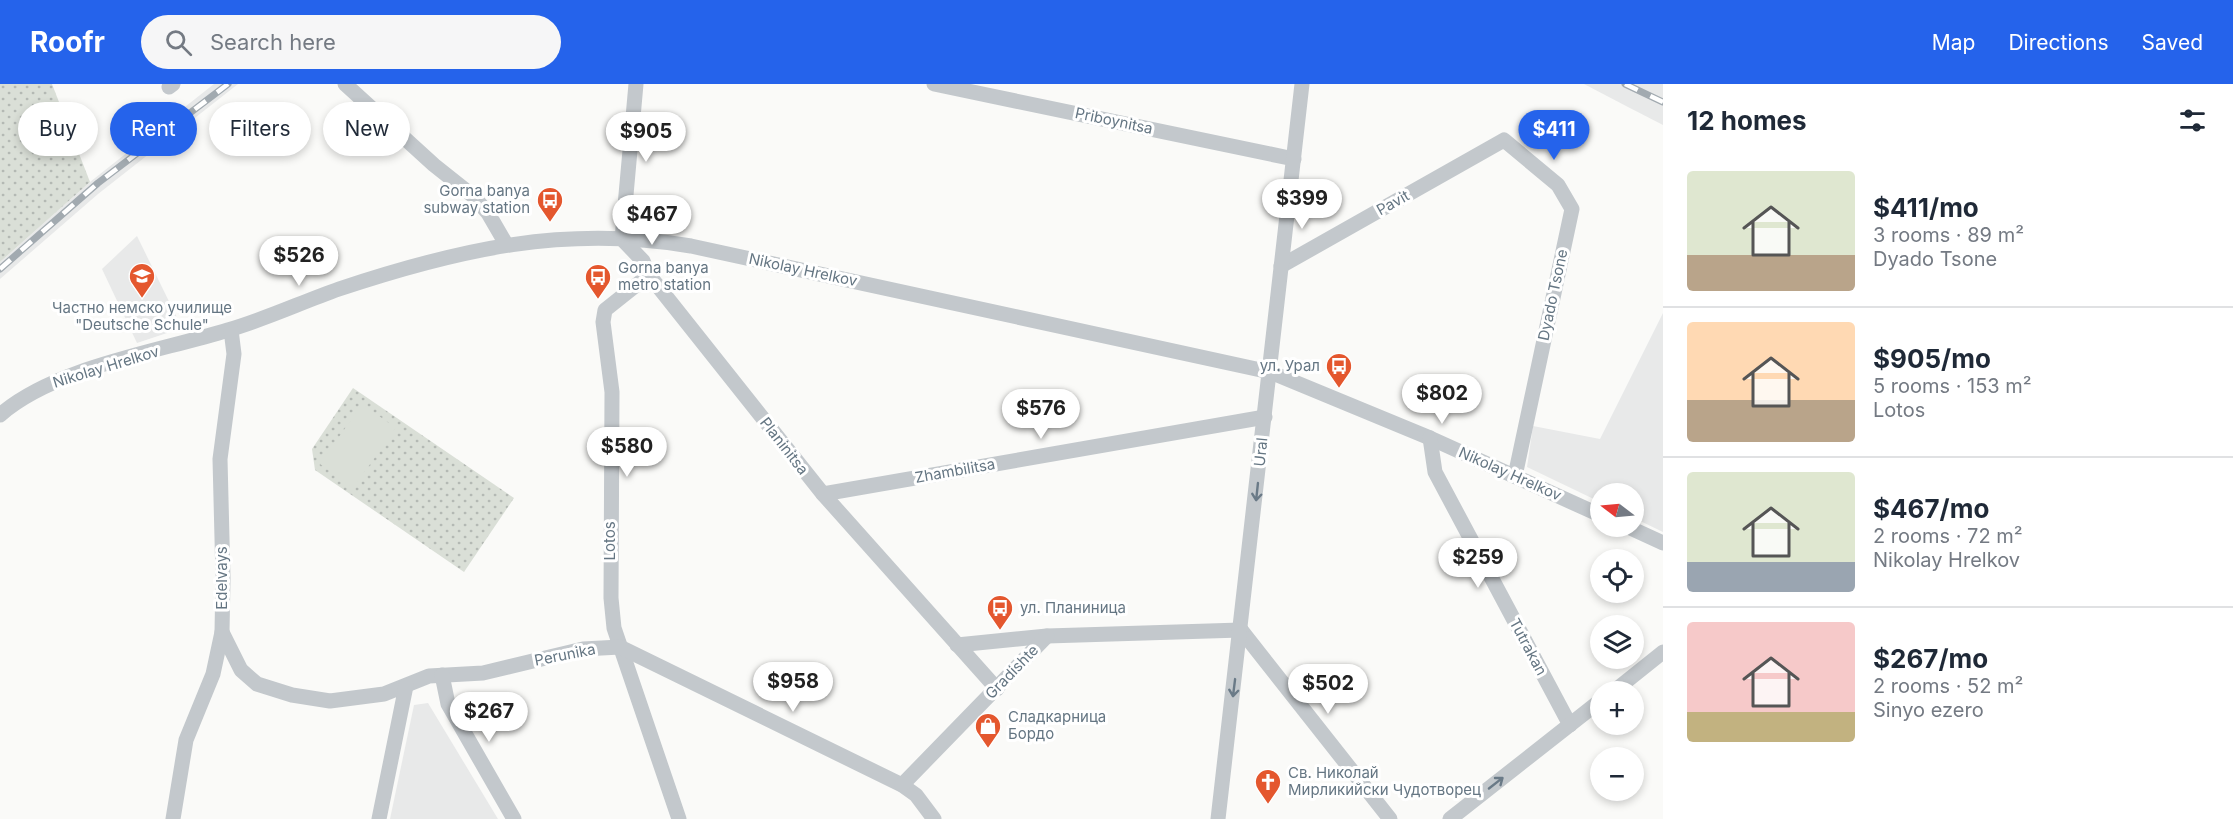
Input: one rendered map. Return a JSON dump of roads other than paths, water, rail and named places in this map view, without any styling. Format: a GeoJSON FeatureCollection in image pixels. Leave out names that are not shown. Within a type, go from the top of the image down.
{"type":"FeatureCollection","features":[{"type":"Feature","properties":{"kind":"street"},"geometry":{"type":"LineString","coordinates":[[345,84],[434,165],[473,196],[488,213],[506,244]]}},
{"type":"Feature","properties":{"kind":"street"},"geometry":{"type":"LineString","coordinates":[[622,239],[636,84]]}},
{"type":"Feature","properties":{"kind":"street","name":"Priboynitsa"},"geometry":{"type":"LineString","coordinates":[[934,84],[1294,159]]}},
{"type":"Feature","properties":{"kind":"street","name":"Ural"},"geometry":{"type":"LineString","coordinates":[[1218,819],[1302,84]]}},
{"type":"Feature","properties":{"kind":"street","name":"Pavit"},"geometry":{"type":"LineString","coordinates":[[1281,267],[1504,140]]}},
{"type":"Feature","properties":{"kind":"street","name":"Dyado Tsone"},"geometry":{"type":"LineString","coordinates":[[1504,140],[1558,185],[1572,209],[1515,476]]}},
{"type":"Feature","properties":{"kind":"street","name":"Nikolay Hrelkov"},"geometry":{"type":"LineString","coordinates":[[0,415],[35,390],[67,376],[231,330],[349,286],[420,265],[506,244],[542,239],[622,239],[691,246],[1269,372],[1430,438],[1590,510]]}},
{"type":"Feature","properties":{"kind":"street","name":"Planinitsa"},"geometry":{"type":"LineString","coordinates":[[622,239],[643,261],[649,275],[823,494],[997,689]]}},
{"type":"Feature","properties":{"kind":"street","name":"Lotos"},"geometry":{"type":"LineString","coordinates":[[649,275],[605,310],[603,322],[612,392],[610,598],[614,628],[679,819]]}},
{"type":"Feature","properties":{"kind":"street","name":"Edelvays"},"geometry":{"type":"LineString","coordinates":[[173,819],[184,747],[213,674],[222,632],[220,459],[233,362],[231,330]]}},
{"type":"Feature","properties":{"kind":"street","name":"Zhambilitsa"},"geometry":{"type":"LineString","coordinates":[[823,494],[1265,417]]}},
{"type":"Feature","properties":{"kind":"street","name":"Tutrakan"},"geometry":{"type":"LineString","coordinates":[[1430,438],[1435,472],[1570,725]]}},
{"type":"Feature","properties":{"kind":"street"},"geometry":{"type":"LineString","coordinates":[[1644,534],[1663,543]]}},
{"type":"Feature","properties":{"kind":"street"},"geometry":{"type":"LineString","coordinates":[[957,645],[1047,636],[1241,630],[1390,819]]}},
{"type":"Feature","properties":{"kind":"street","name":"Perunika"},"geometry":{"type":"LineString","coordinates":[[222,632],[241,670],[266,689],[340,701],[384,694],[421,678],[483,673],[583,649],[620,647],[902,785],[916,795],[934,819]]}},
{"type":"Feature","properties":{"kind":"street","name":"Gradishte"},"geometry":{"type":"LineString","coordinates":[[902,785],[1047,636]]}},
{"type":"Feature","properties":{"kind":"street"},"geometry":{"type":"LineString","coordinates":[[1627,681],[1663,652]]}},
{"type":"Feature","properties":{"kind":"street"},"geometry":{"type":"LineString","coordinates":[[442,675],[448,704],[514,819]]}},
{"type":"Feature","properties":{"kind":"street"},"geometry":{"type":"LineString","coordinates":[[379,819],[406,686]]}},
{"type":"Feature","properties":{"kind":"street"},"geometry":{"type":"LineString","coordinates":[[1450,819],[1590,709]]}},
{"type":"Feature","properties":{"kind":"railway"},"geometry":{"type":"LineString","coordinates":[[0,269],[98,183],[228,84]]}},
{"type":"Feature","properties":{"kind":"railway"},"geometry":{"type":"LineString","coordinates":[[1625,84],[1663,102]]}},
{"type":"Feature","properties":{"kind":"place","name":"Gorna banya subway station"},"geometry":{"type":"Point","coordinates":[550,223]}},
{"type":"Feature","properties":{"kind":"place","name":"Частно немско училище \"Deutsche Schule\""},"geometry":{"type":"Point","coordinates":[142,299]}},
{"type":"Feature","properties":{"kind":"place","name":"Gorna banya metro station"},"geometry":{"type":"Point","coordinates":[598,300]}},
{"type":"Feature","properties":{"kind":"place","name":"ул. Урал"},"geometry":{"type":"Point","coordinates":[1339,389]}},
{"type":"Feature","properties":{"kind":"place","name":"ул. Планиница"},"geometry":{"type":"Point","coordinates":[1000,631]}},
{"type":"Feature","properties":{"kind":"place","name":"Сладкарница Бордо"},"geometry":{"type":"Point","coordinates":[988,749]}},
{"type":"Feature","properties":{"kind":"place","name":"Св. Николай Мирликийски Чудотворец"},"geometry":{"type":"Point","coordinates":[1268,805]}}]}
